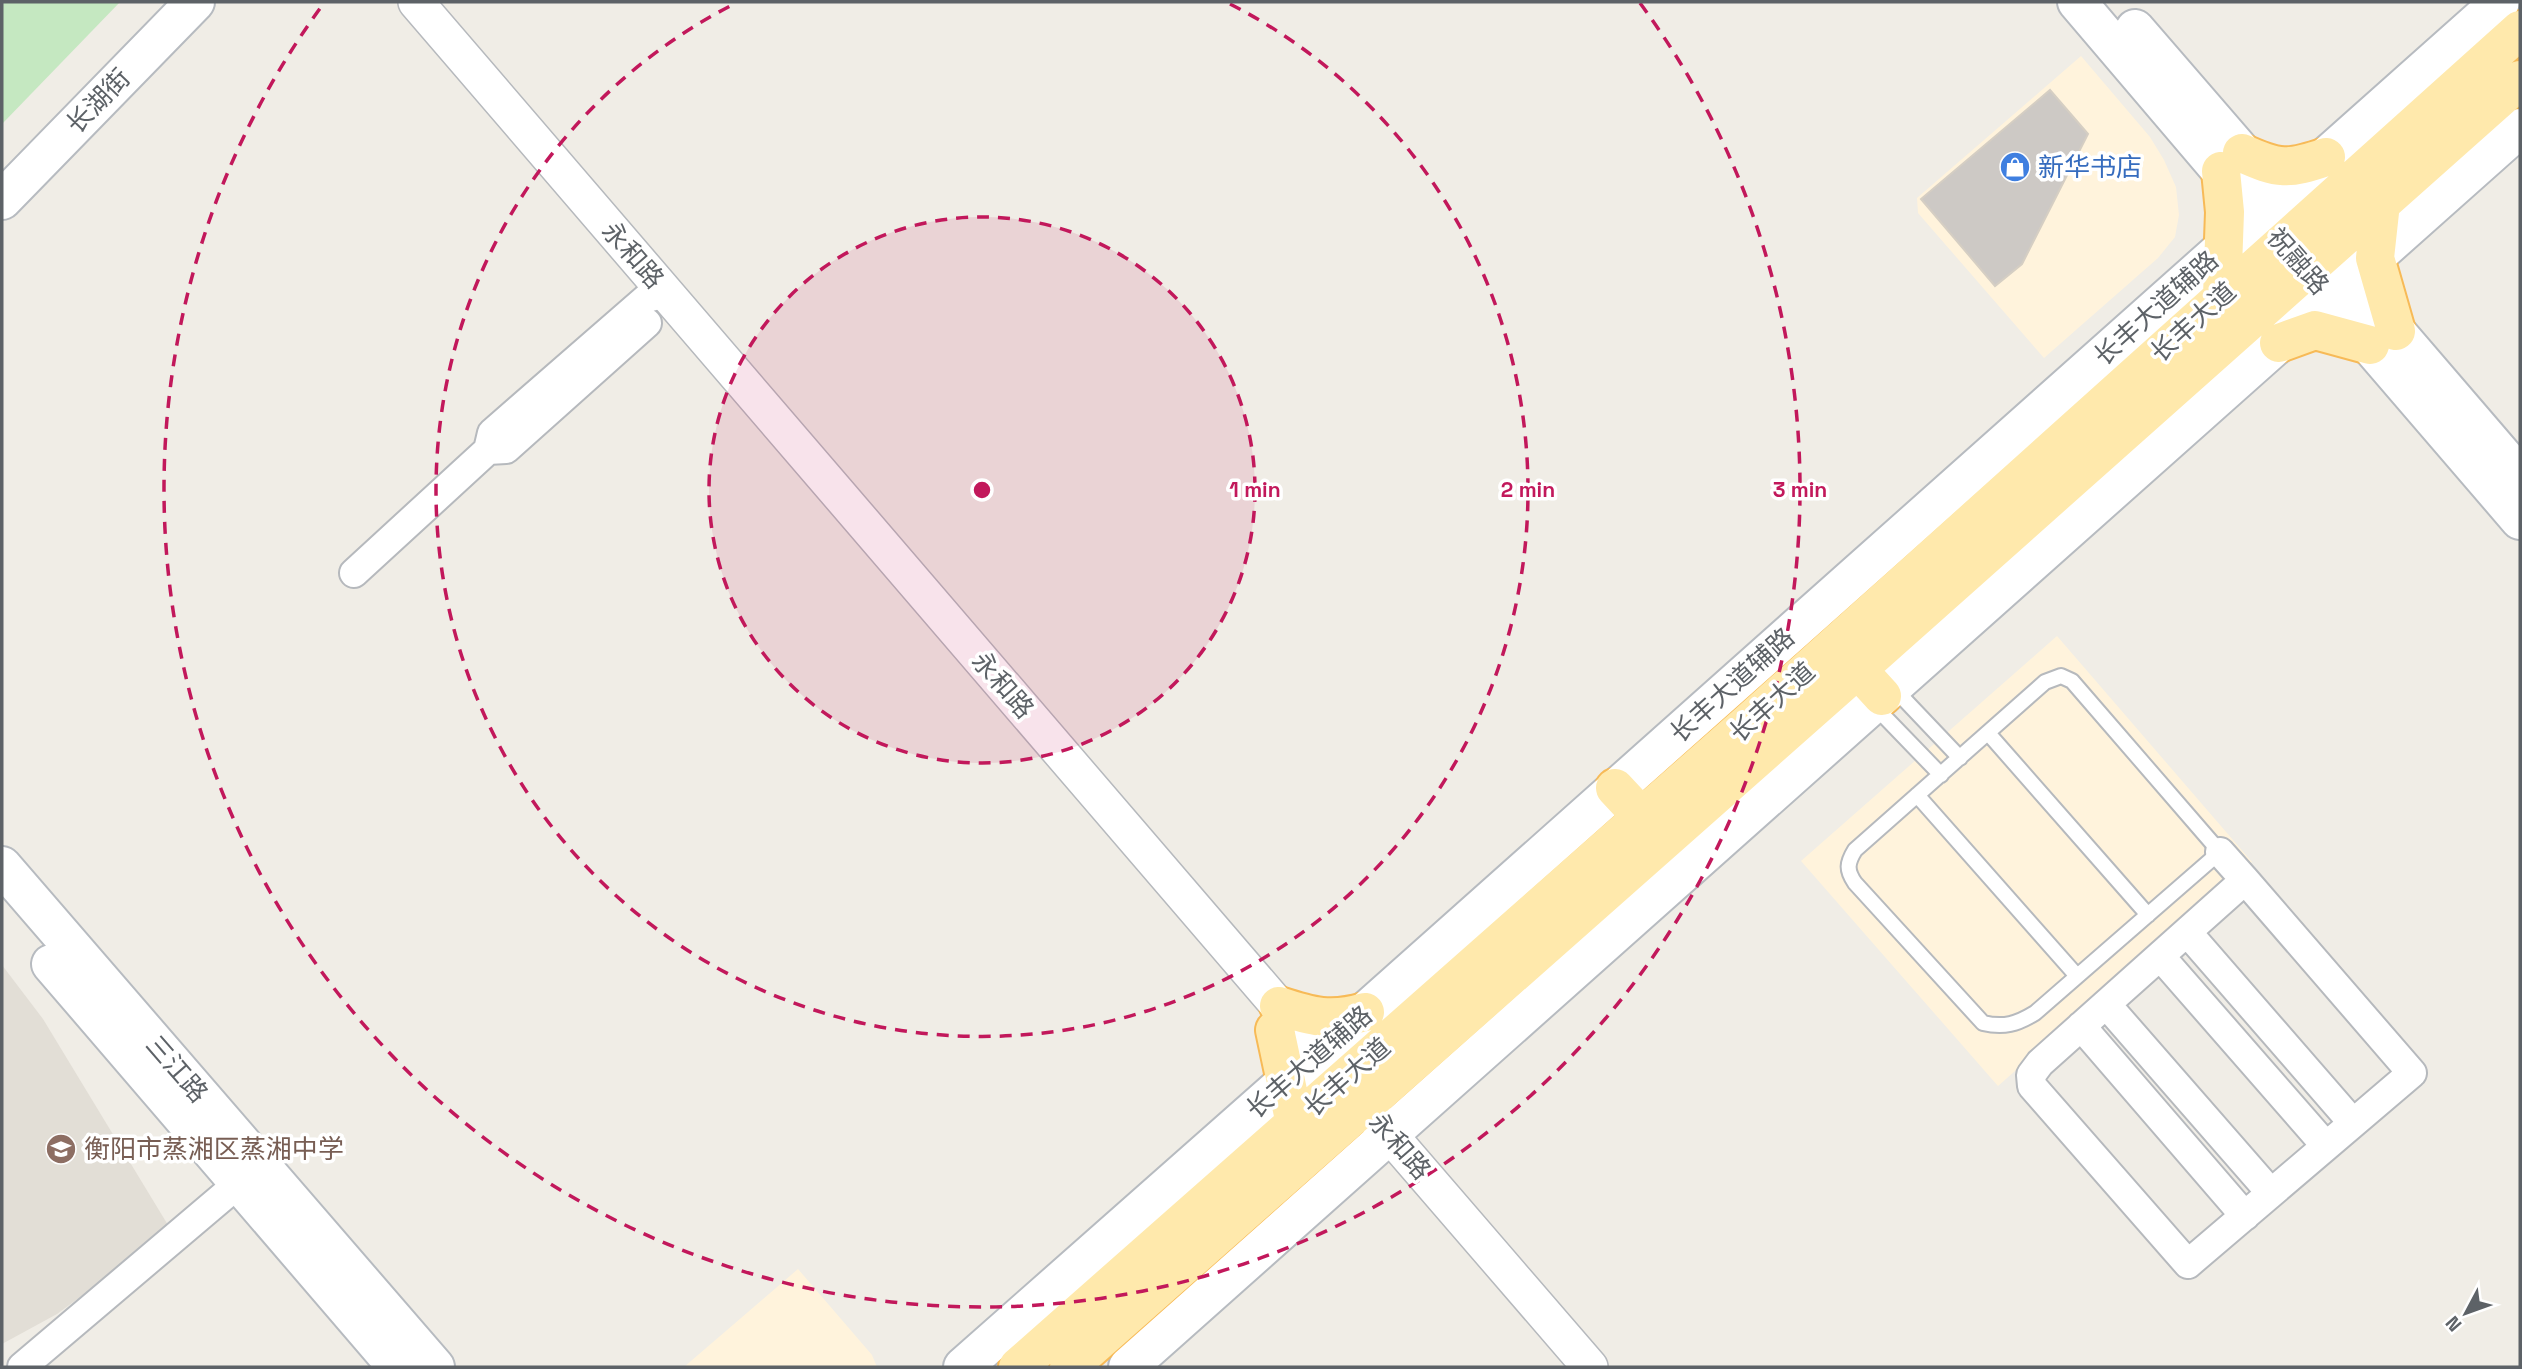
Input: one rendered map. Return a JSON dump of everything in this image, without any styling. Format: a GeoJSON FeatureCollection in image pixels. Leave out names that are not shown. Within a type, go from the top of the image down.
{"type":"FeatureCollection","features":[{"type":"Feature","properties":{"kind":"main road","name":"长湖街"},"geometry":{"type":"LineString","coordinates":[[2,174],[170,2]]}},
{"type":"Feature","properties":{"kind":"main road","name":"长湖街"},"geometry":{"type":"LineString","coordinates":[[2,200],[195,2]]}},
{"type":"Feature","properties":{"kind":"main road","name":"祝融路"},"geometry":{"type":"LineString","coordinates":[[2077,2],[2312,248],[2520,520]]}},
{"type":"Feature","properties":{"kind":"main road","name":"祝融路"},"geometry":{"type":"LineString","coordinates":[[2112,2],[2232,162]]}},
{"type":"Feature","properties":{"kind":"main road","name":"长丰大道辅路"},"geometry":{"type":"LineString","coordinates":[[1128,1367],[1383,1141],[1858,670],[2278,343],[2312,248],[2326,157],[2500,2]]}},
{"type":"Feature","properties":{"kind":"main road","name":"长丰大道"},"geometry":{"type":"LineString","coordinates":[[1018,1367],[1294,1124],[1328,1085],[1858,670],[2312,248],[2520,30]]}},
{"type":"Feature","properties":{"kind":"main road","name":"长丰大道"},"geometry":{"type":"LineString","coordinates":[[1069,1367],[1328,1085],[1642,817],[1858,670],[2222,296],[2312,248],[2381,203],[2520,80]]}},
{"type":"Feature","properties":{"kind":"main road","name":"长丰大道辅路"},"geometry":{"type":"LineString","coordinates":[[963,1367],[1328,1085],[1365,1012],[2224,248],[2312,248],[2520,128]]}},
{"type":"Feature","properties":{"kind":"main road"},"geometry":{"type":"LineString","coordinates":[[2222,296],[2225,212],[2232,162],[2295,167],[2326,157]]}},
{"type":"Feature","properties":{"kind":"main road"},"geometry":{"type":"LineString","coordinates":[[2312,248],[2383,338]]}},
{"type":"Feature","properties":{"kind":"main road"},"geometry":{"type":"LineString","coordinates":[[2278,343],[2315,330],[2383,338]]}},
{"type":"Feature","properties":{"kind":"main road","name":"祝融路"},"geometry":{"type":"LineString","coordinates":[[2383,338],[2520,476]]}},
{"type":"Feature","properties":{"kind":"main road"},"geometry":{"type":"LineString","coordinates":[[1615,788],[1642,817]]}},
{"type":"Feature","properties":{"kind":"main road","name":"三江路"},"geometry":{"type":"LineString","coordinates":[[2,866],[435,1367]]}},
{"type":"Feature","properties":{"kind":"main road","name":"三江路"},"geometry":{"type":"LineString","coordinates":[[2,907],[397,1367]]}},
{"type":"Feature","properties":{"kind":"main road"},"geometry":{"type":"LineString","coordinates":[[1277,1018],[1343,1019],[1365,1012]]}},
{"type":"Feature","properties":{"kind":"main road"},"geometry":{"type":"LineString","coordinates":[[1277,1018],[1328,1085]]}},
{"type":"Feature","properties":{"kind":"street","name":"永和路"},"geometry":{"type":"LineString","coordinates":[[392,2],[657,301],[1277,1018]]}},
{"type":"Feature","properties":{"kind":"street","name":"永和路"},"geometry":{"type":"LineString","coordinates":[[416,2],[657,301]]}},
{"type":"Feature","properties":{"kind":"street"},"geometry":{"type":"LineString","coordinates":[[354,573],[488,450],[492,433],[657,301]]}},
{"type":"Feature","properties":{"kind":"street"},"geometry":{"type":"LineString","coordinates":[[2220,852],[2245,880],[2412,1073],[2188,1264],[2032,1086],[2031,1075],[2040,1063],[2245,880]]}},
{"type":"Feature","properties":{"kind":"street"},"geometry":{"type":"LineString","coordinates":[[2187,932],[2353,1123]]}},
{"type":"Feature","properties":{"kind":"street"},"geometry":{"type":"LineString","coordinates":[[2160,956],[2326,1146]]}},
{"type":"Feature","properties":{"kind":"street"},"geometry":{"type":"LineString","coordinates":[[2106,1004],[2271,1193]]}},
{"type":"Feature","properties":{"kind":"street"},"geometry":{"type":"LineString","coordinates":[[2081,1026],[2245,1216]]}},
{"type":"Feature","properties":{"kind":"street","name":"永和路"},"geometry":{"type":"LineString","coordinates":[[1328,1085],[1383,1141],[1590,1367]]}},
{"type":"Feature","properties":{"kind":"street","name":"永和路"},"geometry":{"type":"LineString","coordinates":[[1383,1141],[1565,1367]]}},
{"type":"Feature","properties":{"kind":"street"},"geometry":{"type":"LineString","coordinates":[[22,1367],[239,1183]]}},
{"type":"Feature","properties":{"kind":"lane"},"geometry":{"type":"LineString","coordinates":[[1858,670],[1903,698],[1960,758]]}},
{"type":"Feature","properties":{"kind":"lane"},"geometry":{"type":"LineString","coordinates":[[1858,670],[1883,715],[1941,775]]}},
{"type":"Feature","properties":{"kind":"lane"},"geometry":{"type":"LineString","coordinates":[[2060,676],[2072,681],[2220,852],[2035,1013],[2015,1025],[1995,1026],[1983,1023],[1854,883],[1848,872],[1848,861],[1855,850],[1988,733],[2045,682],[2060,676]]}},
{"type":"Feature","properties":{"kind":"lane"},"geometry":{"type":"LineString","coordinates":[[1988,733],[2148,915]]}},
{"type":"Feature","properties":{"kind":"lane"},"geometry":{"type":"LineString","coordinates":[[1917,795],[2077,976]]}},
{"type":"Feature","properties":{"kind":"shaded area"},"geometry":{"type":"Polygon","coordinates":[[[2081,56],[2150,137],[2176,187],[2179,215],[2175,237],[2158,258],[2044,358],[1918,213],[1917,198],[2081,56]]]}},
{"type":"Feature","properties":{"kind":"shaded area"},"geometry":{"type":"Polygon","coordinates":[[[2057,636],[2252,862],[1998,1086],[1801,861],[2057,636]]]}},
{"type":"Feature","properties":{"kind":"shaded area","name":"衡阳市蒸湘区蒸湘中学"},"geometry":{"type":"Polygon","coordinates":[[[2,965],[43,1019],[171,1230],[57,1314],[2,1344],[2,965]]]}},
{"type":"Feature","properties":{"kind":"shaded area"},"geometry":{"type":"Polygon","coordinates":[[[798,1269],[872,1355],[877,1367],[684,1367],[798,1269]]]}},
{"type":"Feature","properties":{"kind":"green space"},"geometry":{"type":"Polygon","coordinates":[[[2,2],[120,2],[2,124],[2,2]]]}},
{"type":"Feature","properties":{"kind":"building","name":"新华书店"},"geometry":{"type":"Polygon","coordinates":[[[2050,90],[2088,134],[2022,264],[1995,286],[1921,199],[2050,90]]]}},
{"type":"Feature","properties":{"kind":"place","name":"新华书店"},"geometry":{"type":"Point","coordinates":[2015,167]}},
{"type":"Feature","properties":{"kind":"place","name":"衡阳市蒸湘区蒸湘中学"},"geometry":{"type":"Point","coordinates":[61,1149]}}]}
